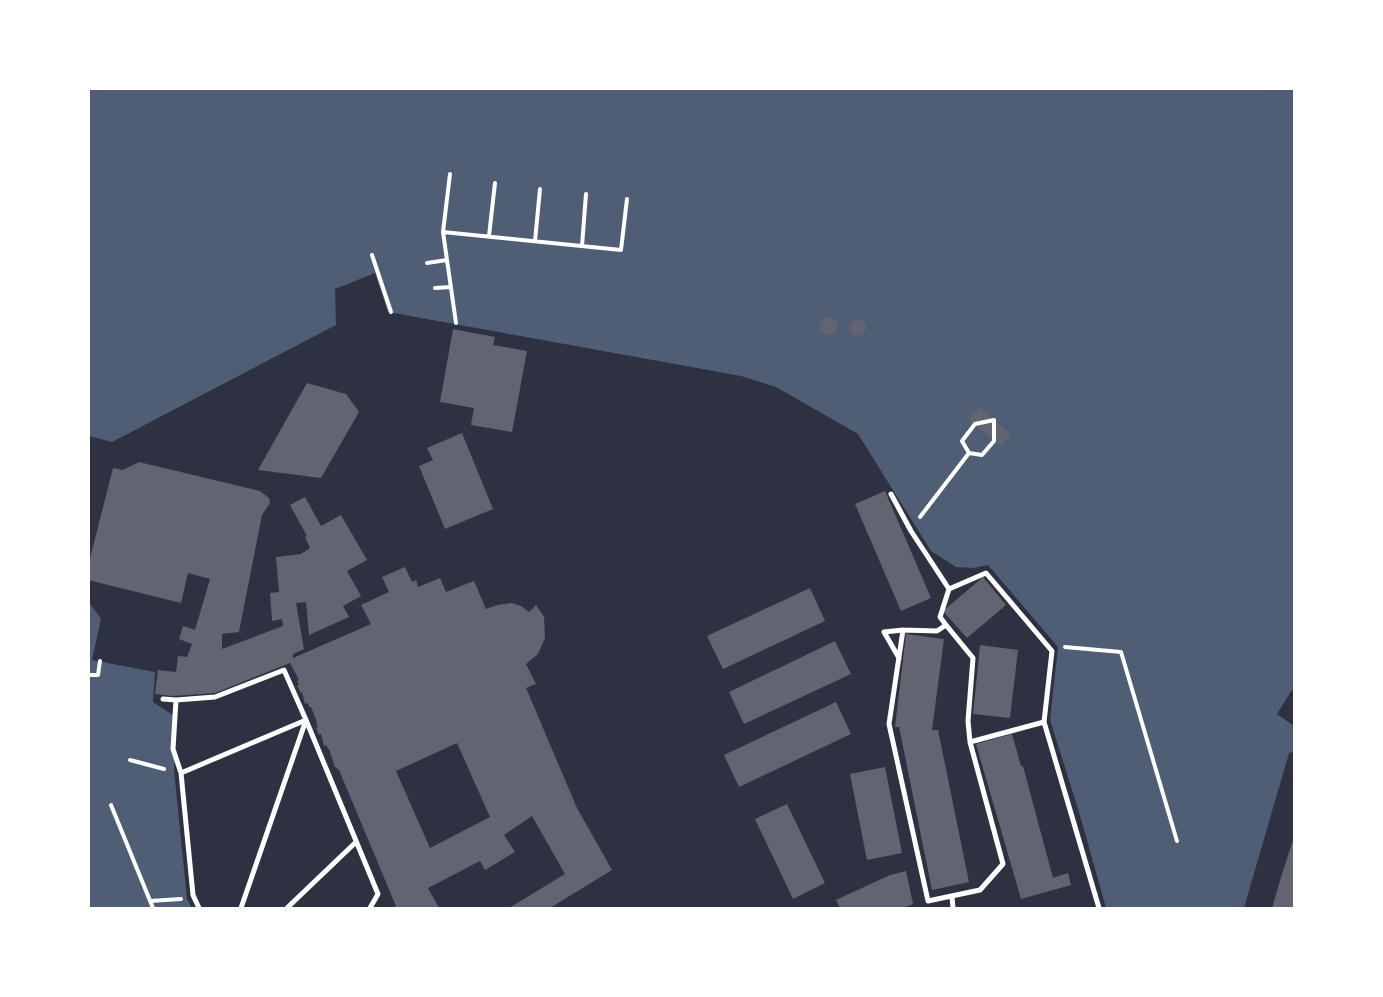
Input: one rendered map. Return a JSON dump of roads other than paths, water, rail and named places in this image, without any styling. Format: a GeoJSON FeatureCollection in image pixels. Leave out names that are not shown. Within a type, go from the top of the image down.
{"type":"FeatureCollection","features":[{"type":"Feature","properties":{"kind":"street"},"geometry":{"type":"LineString","coordinates":[[891,494],[909,527],[949,589]]}},
{"type":"Feature","properties":{"kind":"street"},"geometry":{"type":"LineString","coordinates":[[903,630],[889,724],[928,901],[980,890],[1004,864],[970,742],[968,721],[973,658],[940,617],[949,589],[986,573],[1052,651],[1044,722],[1099,909]]}},
{"type":"Feature","properties":{"kind":"street"},"geometry":{"type":"LineString","coordinates":[[899,658],[884,632],[937,631],[946,625]]}},
{"type":"Feature","properties":{"kind":"street"},"geometry":{"type":"LineString","coordinates":[[163,699],[215,697],[284,670],[378,894],[370,909]]}},
{"type":"Feature","properties":{"kind":"street"},"geometry":{"type":"LineString","coordinates":[[176,700],[172,749],[181,772],[193,896],[199,909]]}},
{"type":"Feature","properties":{"kind":"street"},"geometry":{"type":"LineString","coordinates":[[181,772],[306,720]]}},
{"type":"Feature","properties":{"kind":"street"},"geometry":{"type":"LineString","coordinates":[[242,909],[306,720]]}},
{"type":"Feature","properties":{"kind":"street"},"geometry":{"type":"LineString","coordinates":[[970,742],[1044,722]]}},
{"type":"Feature","properties":{"kind":"street"},"geometry":{"type":"LineString","coordinates":[[287,909],[356,842]]}},
{"type":"Feature","properties":{"kind":"street"},"geometry":{"type":"LineString","coordinates":[[952,897],[953,909]]}},
{"type":"Feature","properties":{"kind":"water"},"geometry":{"type":"Polygon","coordinates":[[[89,89],[1294,89],[1294,692],[1292,690],[1277,714],[1294,726],[1294,752],[1289,753],[1244,908],[1106,908],[1050,720],[1058,647],[988,565],[973,568],[956,567],[931,551],[858,434],[776,387],[741,376],[388,312],[375,273],[335,289],[336,325],[112,442],[89,436],[89,89]]]}},
{"type":"Feature","properties":{"kind":"water"},"geometry":{"type":"Polygon","coordinates":[[[88,601],[101,619],[92,660],[155,672],[153,702],[176,717],[174,770],[187,899],[192,908],[89,908],[88,601]]]}}]}
